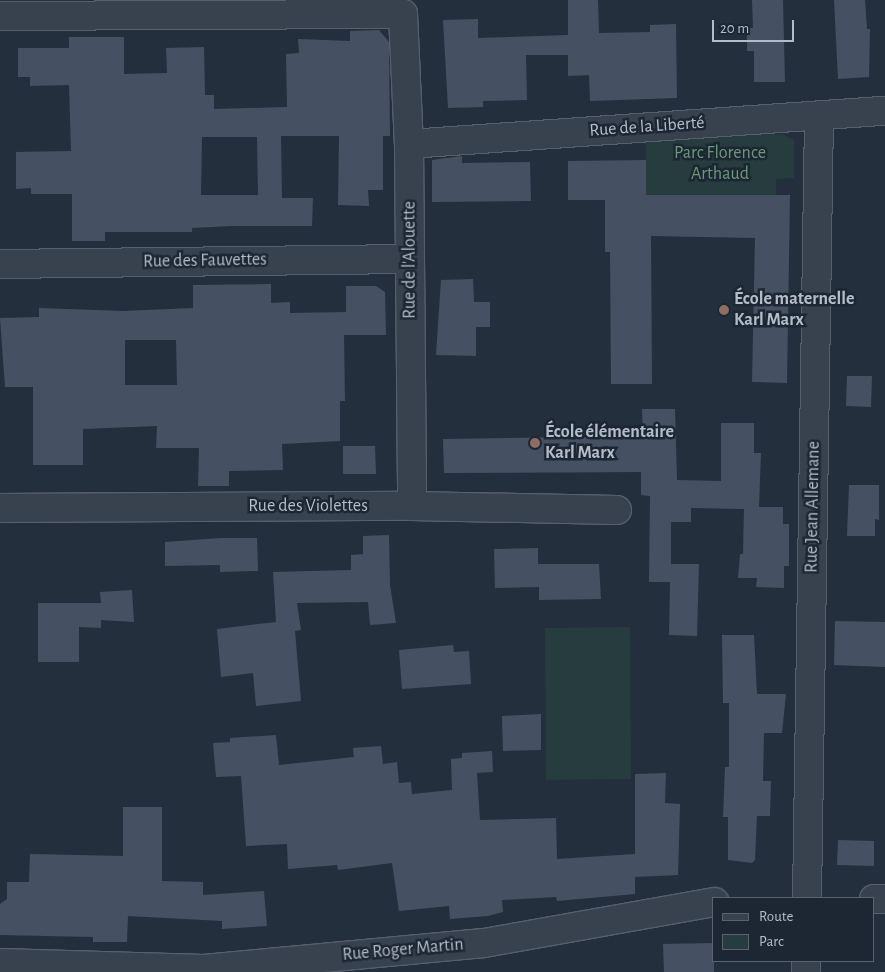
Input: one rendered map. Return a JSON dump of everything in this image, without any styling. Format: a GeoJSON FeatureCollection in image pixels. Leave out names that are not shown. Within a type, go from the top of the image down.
{"type":"FeatureCollection","features":[{"type":"Feature","properties":{"kind":"street","name":"Rue de l'Alouette"},"geometry":{"type":"LineString","coordinates":[[0,16],[402,14],[409,144],[412,506]]}},
{"type":"Feature","properties":{"kind":"street","name":"Rue de la Liberté"},"geometry":{"type":"LineString","coordinates":[[409,144],[885,111]]}},
{"type":"Feature","properties":{"kind":"street","name":"Rue Jean Allemane"},"geometry":{"type":"LineString","coordinates":[[807,897],[819,116]]}},
{"type":"Feature","properties":{"kind":"street","name":"Rue des Fauvettes"},"geometry":{"type":"LineString","coordinates":[[0,264],[410,259]]}},
{"type":"Feature","properties":{"kind":"street","name":"Rue des Violettes"},"geometry":{"type":"LineString","coordinates":[[0,508],[412,506],[617,510]]}},
{"type":"Feature","properties":{"kind":"street","name":"Rue Roger Martin"},"geometry":{"type":"LineString","coordinates":[[14,967],[204,969],[484,943],[712,902]]}},
{"type":"Feature","properties":{"kind":"green space","name":"Parc Florence Arthaud"},"geometry":{"type":"Polygon","coordinates":[[[646,133],[782,134],[794,140],[794,178],[776,179],[776,195],[646,195],[646,133]]]}},
{"type":"Feature","properties":{"kind":"green space"},"geometry":{"type":"Polygon","coordinates":[[[630,627],[631,779],[546,780],[545,628],[630,627]]]}},
{"type":"Feature","properties":{"kind":"building"},"geometry":{"type":"Polygon","coordinates":[[[568,0],[598,0],[599,33],[650,32],[650,25],[676,24],[677,98],[590,101],[589,75],[568,76],[568,55],[526,55],[527,100],[483,101],[483,107],[448,108],[443,20],[478,19],[478,38],[568,35],[568,0]]]}},
{"type":"Feature","properties":{"kind":"building"},"geometry":{"type":"Polygon","coordinates":[[[752,0],[783,0],[785,82],[754,82],[754,51],[747,51],[747,28],[753,28],[752,0]]]}},
{"type":"Feature","properties":{"kind":"building"},"geometry":{"type":"Polygon","coordinates":[[[834,0],[865,0],[867,29],[870,29],[869,77],[838,79],[834,0]]]}},
{"type":"Feature","properties":{"kind":"building"},"geometry":{"type":"Polygon","coordinates":[[[379,30],[389,42],[390,136],[383,136],[383,190],[368,190],[369,206],[338,205],[339,136],[281,136],[282,198],[313,198],[312,226],[192,228],[192,232],[105,232],[105,241],[72,241],[72,194],[31,194],[31,188],[16,189],[16,152],[71,151],[69,85],[30,86],[30,77],[18,77],[18,48],[69,48],[69,37],[124,37],[124,74],[167,73],[166,48],[204,47],[205,95],[214,95],[214,109],[287,107],[286,54],[299,53],[298,39],[350,41],[350,31],[379,30]],[[202,137],[201,195],[258,195],[257,137],[202,137]]]}},
{"type":"Feature","properties":{"kind":"building"},"geometry":{"type":"Polygon","coordinates":[[[462,156],[462,163],[530,162],[531,201],[432,202],[432,160],[462,156]]]}},
{"type":"Feature","properties":{"kind":"building"},"geometry":{"type":"Polygon","coordinates":[[[646,160],[646,195],[790,195],[787,383],[752,382],[755,238],[651,236],[652,384],[611,384],[610,252],[605,252],[605,200],[568,200],[568,161],[646,160]]]}},
{"type":"Feature","properties":{"kind":"building"},"geometry":{"type":"Polygon","coordinates":[[[473,279],[474,302],[490,302],[490,327],[476,327],[476,356],[436,355],[441,280],[473,279]]]}},
{"type":"Feature","properties":{"kind":"building"},"geometry":{"type":"Polygon","coordinates":[[[271,284],[271,303],[290,302],[290,313],[346,312],[346,286],[376,286],[385,292],[386,335],[344,335],[345,401],[340,401],[340,441],[282,444],[283,470],[229,471],[229,486],[198,486],[199,448],[156,448],[157,426],[83,429],[83,465],[33,465],[33,387],[5,387],[0,318],[39,317],[39,308],[123,311],[193,308],[193,285],[271,284]],[[125,340],[125,385],[177,385],[176,340],[125,340]]]}},
{"type":"Feature","properties":{"kind":"building"},"geometry":{"type":"Polygon","coordinates":[[[847,376],[872,376],[871,407],[846,406],[847,376]]]}},
{"type":"Feature","properties":{"kind":"building"},"geometry":{"type":"Polygon","coordinates":[[[642,409],[675,409],[677,480],[721,481],[721,423],[754,423],[754,453],[761,453],[759,507],[783,507],[783,524],[789,524],[789,566],[784,566],[784,588],[756,587],[757,578],[738,578],[740,554],[743,554],[744,509],[691,508],[691,522],[671,522],[671,564],[699,564],[697,636],[669,635],[670,582],[649,582],[650,496],[641,495],[641,472],[444,473],[443,439],[643,436],[642,409]]]}},
{"type":"Feature","properties":{"kind":"building"},"geometry":{"type":"Polygon","coordinates":[[[343,446],[375,446],[376,474],[343,474],[343,446]]]}},
{"type":"Feature","properties":{"kind":"building"},"geometry":{"type":"Polygon","coordinates":[[[849,485],[879,485],[879,520],[875,519],[875,536],[847,536],[849,485]]]}},
{"type":"Feature","properties":{"kind":"building"},"geometry":{"type":"Polygon","coordinates":[[[389,535],[390,585],[396,623],[370,625],[368,602],[297,603],[301,630],[295,631],[301,701],[256,706],[253,673],[221,677],[217,629],[276,622],[273,572],[351,570],[351,555],[363,554],[363,536],[389,535]]]}},
{"type":"Feature","properties":{"kind":"building"},"geometry":{"type":"Polygon","coordinates":[[[220,538],[257,538],[258,571],[220,572],[220,565],[165,566],[165,542],[220,538]]]}},
{"type":"Feature","properties":{"kind":"building"},"geometry":{"type":"Polygon","coordinates":[[[538,548],[538,564],[599,564],[601,599],[539,600],[539,587],[495,588],[494,549],[538,548]]]}},
{"type":"Feature","properties":{"kind":"building"},"geometry":{"type":"Polygon","coordinates":[[[132,590],[134,622],[101,620],[101,628],[79,627],[79,662],[38,662],[38,603],[101,603],[100,592],[132,590]]]}},
{"type":"Feature","properties":{"kind":"building"},"geometry":{"type":"Polygon","coordinates":[[[835,621],[885,622],[885,667],[834,665],[835,621]]]}},
{"type":"Feature","properties":{"kind":"building"},"geometry":{"type":"Polygon","coordinates":[[[722,635],[754,635],[757,694],[786,694],[782,733],[764,733],[763,781],[771,781],[770,816],[757,816],[755,860],[752,863],[728,860],[728,817],[723,817],[725,767],[729,767],[729,703],[723,703],[722,635]]]}},
{"type":"Feature","properties":{"kind":"building"},"geometry":{"type":"Polygon","coordinates":[[[453,645],[454,652],[469,651],[471,684],[402,689],[399,650],[453,645]]]}},
{"type":"Feature","properties":{"kind":"building"},"geometry":{"type":"Polygon","coordinates":[[[541,714],[541,750],[503,751],[502,716],[541,714]]]}},
{"type":"Feature","properties":{"kind":"building"},"geometry":{"type":"Polygon","coordinates":[[[276,735],[279,765],[354,757],[353,748],[381,746],[383,764],[397,762],[399,783],[411,782],[412,794],[452,790],[451,759],[462,758],[462,753],[492,751],[493,772],[477,773],[480,820],[556,818],[557,859],[635,854],[635,774],[666,773],[665,803],[680,804],[678,875],[635,877],[635,894],[557,901],[556,897],[502,900],[503,912],[488,916],[450,919],[449,906],[399,911],[392,863],[338,870],[337,865],[288,869],[287,844],[246,846],[241,776],[216,777],[213,743],[230,742],[230,738],[276,735]]]}},
{"type":"Feature","properties":{"kind":"building"},"geometry":{"type":"Polygon","coordinates":[[[123,807],[162,807],[162,881],[203,882],[203,895],[264,891],[267,926],[222,929],[222,921],[128,916],[127,942],[93,942],[93,937],[0,935],[0,904],[7,899],[7,882],[29,882],[30,854],[123,856],[123,807]]]}},
{"type":"Feature","properties":{"kind":"building"},"geometry":{"type":"Polygon","coordinates":[[[838,840],[874,841],[874,866],[837,865],[838,840]]]}},
{"type":"Feature","properties":{"kind":"building"},"geometry":{"type":"Polygon","coordinates":[[[712,943],[714,972],[664,972],[663,944],[712,943]]]}},
{"type":"Feature","properties":{"kind":"place","name":"École maternelle Karl Marx"},"geometry":{"type":"Point","coordinates":[724,310]}},
{"type":"Feature","properties":{"kind":"place","name":"École élémentaire Karl Marx"},"geometry":{"type":"Point","coordinates":[535,443]}}]}
